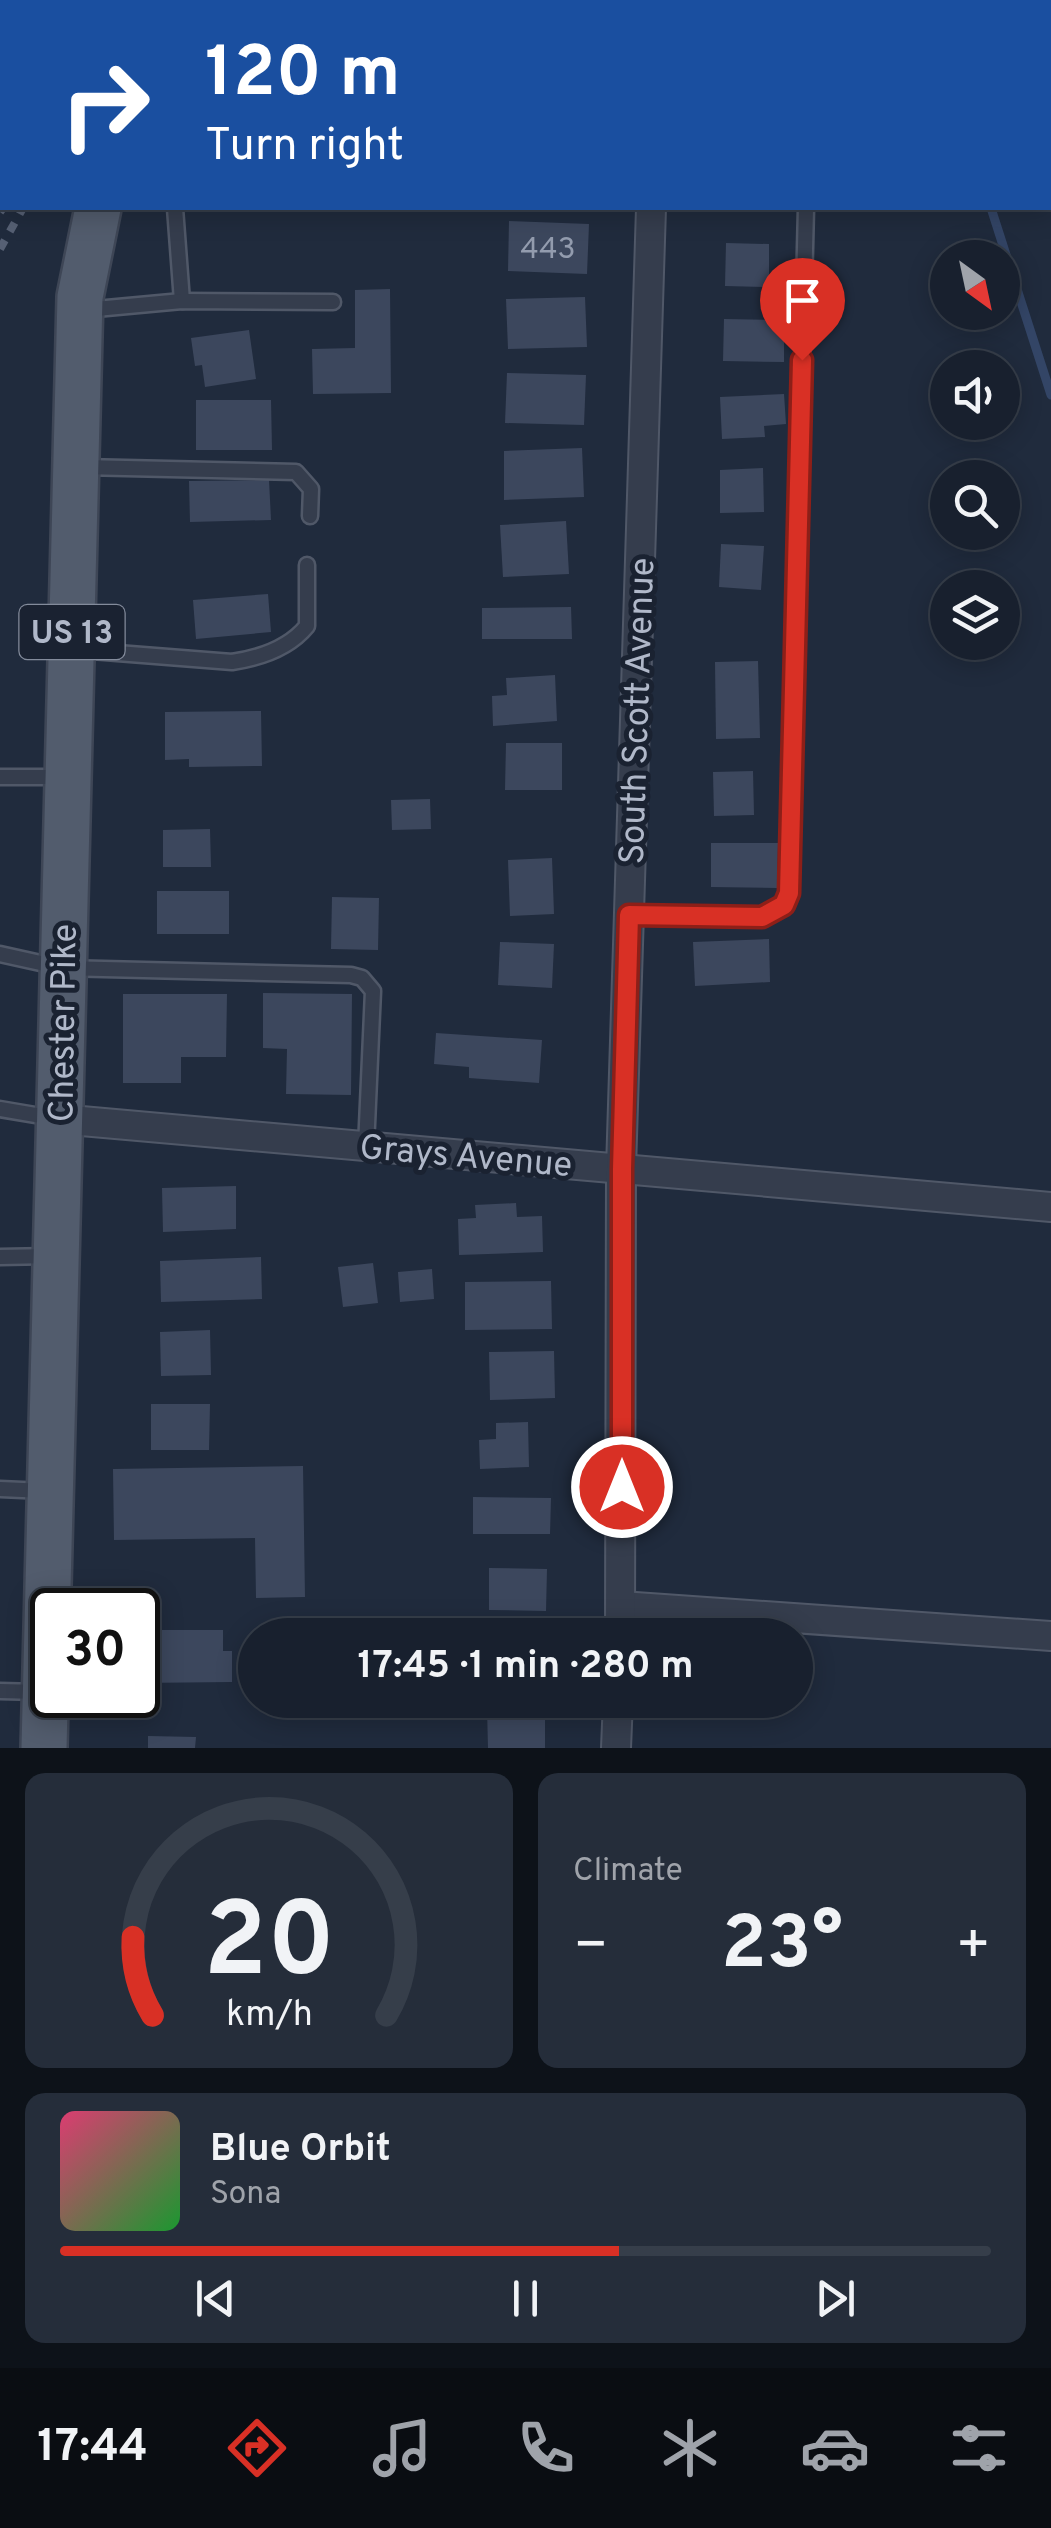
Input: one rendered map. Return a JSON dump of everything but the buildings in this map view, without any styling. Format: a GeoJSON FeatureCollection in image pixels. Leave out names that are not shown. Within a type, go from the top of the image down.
{"type":"FeatureCollection","features":[{"type":"Feature","properties":{"kind":"main road","name":"Chester Pike"},"geometry":{"type":"LineString","coordinates":[[48,1588],[80,304],[67,210]]}},
{"type":"Feature","properties":{"kind":"main road","name":"Chester Pike"},"geometry":{"type":"LineString","coordinates":[[80,304],[98,210]]}},
{"type":"Feature","properties":{"kind":"main road","name":"Chester Pike"},"geometry":{"type":"LineString","coordinates":[[44,1748],[45,1718]]}},
{"type":"Feature","properties":{"kind":"street","name":"South Scott Avenue"},"geometry":{"type":"LineString","coordinates":[[621,1618],[622,1169],[651,210]]}},
{"type":"Feature","properties":{"kind":"street","name":"Grays Avenue"},"geometry":{"type":"LineString","coordinates":[[60,1120],[1051,1206]]}},
{"type":"Feature","properties":{"kind":"street"},"geometry":{"type":"LineString","coordinates":[[622,1606],[1051,1636]]}},
{"type":"Feature","properties":{"kind":"street"},"geometry":{"type":"LineString","coordinates":[[616,1748],[617,1718]]}},
{"type":"Feature","properties":{"kind":"lane"},"geometry":{"type":"LineString","coordinates":[[176,210],[182,301]]}},
{"type":"Feature","properties":{"kind":"lane"},"geometry":{"type":"LineString","coordinates":[[629,915],[762,917],[784,905],[789,893],[806,210]]}},
{"type":"Feature","properties":{"kind":"lane"},"geometry":{"type":"LineString","coordinates":[[80,304],[333,302]]}},
{"type":"Feature","properties":{"kind":"lane"},"geometry":{"type":"LineString","coordinates":[[76,467],[296,472],[312,489],[310,516]]}},
{"type":"Feature","properties":{"kind":"lane"},"geometry":{"type":"LineString","coordinates":[[71,650],[232,662],[252,659],[286,644],[307,626],[307,565]]}},
{"type":"Feature","properties":{"kind":"lane"},"geometry":{"type":"LineString","coordinates":[[0,777],[68,777]]}},
{"type":"Feature","properties":{"kind":"lane"},"geometry":{"type":"LineString","coordinates":[[0,954],[63,968],[362,978],[372,992],[366,1146]]}},
{"type":"Feature","properties":{"kind":"lane"},"geometry":{"type":"LineString","coordinates":[[0,1109],[60,1120]]}},
{"type":"Feature","properties":{"kind":"lane"},"geometry":{"type":"LineString","coordinates":[[0,1257],[56,1256]]}},
{"type":"Feature","properties":{"kind":"lane"},"geometry":{"type":"LineString","coordinates":[[0,1489],[50,1491]]}},
{"type":"Feature","properties":{"kind":"lane"},"geometry":{"type":"LineString","coordinates":[[0,1691],[30,1692]]}},
{"type":"Feature","properties":{"kind":"waterway"},"geometry":{"type":"LineString","coordinates":[[992,210],[1051,395]]}},
{"type":"Feature","properties":{"kind":"railway"},"geometry":{"type":"LineString","coordinates":[[0,249],[22,210]]}},
{"type":"Feature","properties":{"kind":"route"},"geometry":{"type":"LineString","coordinates":[[622,1487],[622,1169],[629,915],[762,917],[784,905],[789,893],[802,360]]}}]}
